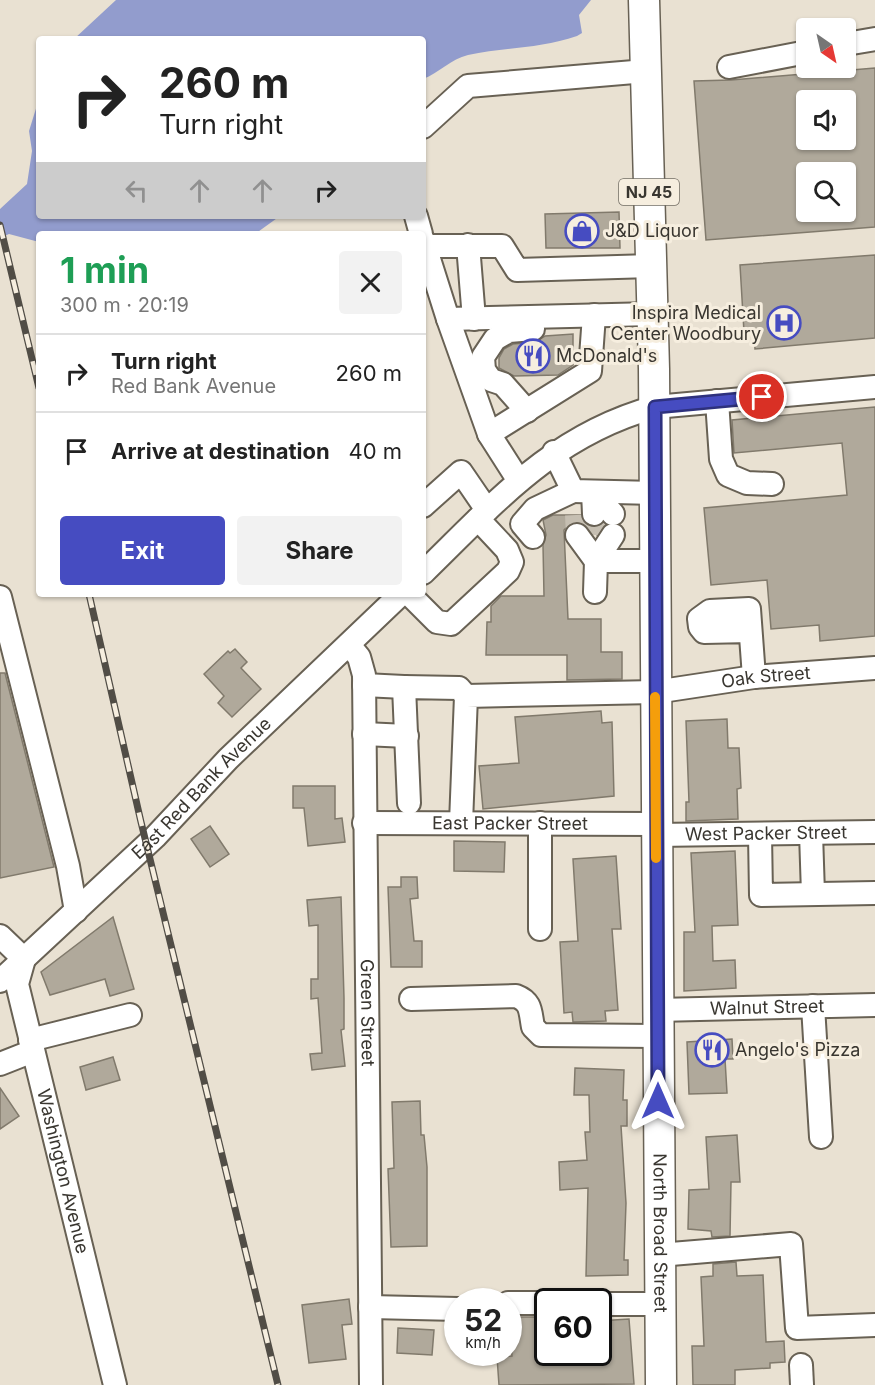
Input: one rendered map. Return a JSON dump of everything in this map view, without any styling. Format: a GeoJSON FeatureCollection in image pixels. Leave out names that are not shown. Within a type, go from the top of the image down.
{"type":"FeatureCollection","features":[{"type":"Feature","properties":{"kind":"main road","name":"North Broad Street"},"geometry":{"type":"LineString","coordinates":[[644,7],[655,407],[661,1385]]}},
{"type":"Feature","properties":{"kind":"street"},"geometry":{"type":"LineString","coordinates":[[856,42],[875,39]]}},
{"type":"Feature","properties":{"kind":"street"},"geometry":{"type":"LineString","coordinates":[[729,67],[796,54]]}},
{"type":"Feature","properties":{"kind":"street"},"geometry":{"type":"LineString","coordinates":[[426,124],[468,86],[646,72]]}},
{"type":"Feature","properties":{"kind":"street"},"geometry":{"type":"LineString","coordinates":[[426,240],[502,246],[517,270],[651,266]]}},
{"type":"Feature","properties":{"kind":"street"},"geometry":{"type":"LineString","coordinates":[[468,245],[474,319]]}},
{"type":"Feature","properties":{"kind":"street"},"geometry":{"type":"LineString","coordinates":[[426,250],[447,319],[489,434],[519,481]]}},
{"type":"Feature","properties":{"kind":"street"},"geometry":{"type":"LineString","coordinates":[[447,319],[653,314]]}},
{"type":"Feature","properties":{"kind":"street"},"geometry":{"type":"LineString","coordinates":[[489,434],[590,371],[594,315]]}},
{"type":"Feature","properties":{"kind":"street"},"geometry":{"type":"LineString","coordinates":[[526,411],[503,384],[491,380],[484,370],[483,357],[495,339],[509,330],[557,327],[570,316]]}},
{"type":"Feature","properties":{"kind":"street"},"geometry":{"type":"LineString","coordinates":[[426,570],[519,481],[554,452],[615,419],[655,407],[875,387]]}},
{"type":"Feature","properties":{"kind":"street"},"geometry":{"type":"LineString","coordinates":[[717,401],[721,459],[728,475],[747,483],[772,484]]}},
{"type":"Feature","properties":{"kind":"street"},"geometry":{"type":"LineString","coordinates":[[554,452],[592,517],[596,561],[595,592]]}},
{"type":"Feature","properties":{"kind":"street"},"geometry":{"type":"LineString","coordinates":[[412,597],[437,622],[451,624],[508,571],[512,562],[507,550],[483,515],[462,472],[426,503]]}},
{"type":"Feature","properties":{"kind":"street"},"geometry":{"type":"LineString","coordinates":[[532,537],[522,524],[535,509],[592,517],[656,493]]}},
{"type":"Feature","properties":{"kind":"street"},"geometry":{"type":"LineString","coordinates":[[592,517],[596,561]]}},
{"type":"Feature","properties":{"kind":"street"},"geometry":{"type":"LineString","coordinates":[[596,561],[655,561]]}},
{"type":"Feature","properties":{"kind":"street"},"geometry":{"type":"LineString","coordinates":[[0,597],[68,866],[76,911]]}},
{"type":"Feature","properties":{"kind":"street","name":"East Red Bank Avenue"},"geometry":{"type":"LineString","coordinates":[[0,981],[155,837],[228,759],[398,597]]}},
{"type":"Feature","properties":{"kind":"street"},"geometry":{"type":"LineString","coordinates":[[750,631],[754,678]]}},
{"type":"Feature","properties":{"kind":"street","name":"Green Street"},"geometry":{"type":"LineString","coordinates":[[349,645],[359,657],[364,685],[371,1385]]}},
{"type":"Feature","properties":{"kind":"street","name":"Oak Street"},"geometry":{"type":"LineString","coordinates":[[364,685],[459,688],[466,696],[655,692],[754,678],[875,668]]}},
{"type":"Feature","properties":{"kind":"street"},"geometry":{"type":"LineString","coordinates":[[405,687],[409,802]]}},
{"type":"Feature","properties":{"kind":"street"},"geometry":{"type":"LineString","coordinates":[[461,824],[466,696]]}},
{"type":"Feature","properties":{"kind":"street"},"geometry":{"type":"LineString","coordinates":[[364,734],[406,736]]}},
{"type":"Feature","properties":{"kind":"street"},"geometry":{"type":"LineString","coordinates":[[540,823],[540,928]]}},
{"type":"Feature","properties":{"kind":"street","name":"East Packer Street"},"geometry":{"type":"LineString","coordinates":[[364,824],[540,823],[656,830]]}},
{"type":"Feature","properties":{"kind":"street","name":"West Packer Street"},"geometry":{"type":"LineString","coordinates":[[656,830],[760,834],[875,832]]}},
{"type":"Feature","properties":{"kind":"street"},"geometry":{"type":"LineString","coordinates":[[811,833],[813,894]]}},
{"type":"Feature","properties":{"kind":"street"},"geometry":{"type":"LineString","coordinates":[[760,834],[760,895],[875,893]]}},
{"type":"Feature","properties":{"kind":"street"},"geometry":{"type":"LineString","coordinates":[[0,936],[24,958]]}},
{"type":"Feature","properties":{"kind":"street","name":"Washington Avenue"},"geometry":{"type":"LineString","coordinates":[[24,958],[17,984],[115,1385]]}},
{"type":"Feature","properties":{"kind":"street","name":"Walnut Street"},"geometry":{"type":"LineString","coordinates":[[411,999],[516,996],[526,1000],[530,1006],[533,1028],[542,1035],[813,1006],[875,1005]]}},
{"type":"Feature","properties":{"kind":"street"},"geometry":{"type":"LineString","coordinates":[[813,1006],[821,1137]]}},
{"type":"Feature","properties":{"kind":"street"},"geometry":{"type":"LineString","coordinates":[[0,1064],[32,1045],[130,1015]]}},
{"type":"Feature","properties":{"kind":"street"},"geometry":{"type":"LineString","coordinates":[[659,1255],[791,1244],[797,1328],[875,1325]]}},
{"type":"Feature","properties":{"kind":"street"},"geometry":{"type":"LineString","coordinates":[[612,1304],[660,1304]]}},
{"type":"Feature","properties":{"kind":"street"},"geometry":{"type":"LineString","coordinates":[[370,1307],[444,1309]]}},
{"type":"Feature","properties":{"kind":"water"},"geometry":{"type":"Polygon","coordinates":[[[116,0],[591,0],[579,15],[582,33],[577,36],[536,46],[468,55],[426,77],[426,36],[77,36],[116,0]]]}},
{"type":"Feature","properties":{"kind":"water"},"geometry":{"type":"Polygon","coordinates":[[[36,109],[36,219],[276,219],[259,231],[36,231],[36,241],[9,234],[0,238],[0,209],[27,184],[32,151],[29,131],[36,109]]]}},
{"type":"Feature","properties":{"kind":"building"},"geometry":{"type":"Polygon","coordinates":[[[875,68],[875,227],[706,240],[694,81],[796,75],[796,78],[856,78],[856,70],[875,68]]]}},
{"type":"Feature","properties":{"kind":"building","name":"J&D Liquor"},"geometry":{"type":"Polygon","coordinates":[[[619,212],[620,248],[546,248],[545,214],[619,212]]]}},
{"type":"Feature","properties":{"kind":"building"},"geometry":{"type":"Polygon","coordinates":[[[875,255],[875,338],[755,349],[754,332],[744,332],[740,265],[875,255]]]}},
{"type":"Feature","properties":{"kind":"building"},"geometry":{"type":"Polygon","coordinates":[[[573,334],[573,365],[558,375],[514,376],[499,368],[499,358],[504,349],[513,344],[535,342],[545,336],[573,334]]]}},
{"type":"Feature","properties":{"kind":"building"},"geometry":{"type":"Polygon","coordinates":[[[875,407],[875,636],[820,641],[819,625],[771,629],[767,580],[711,585],[704,508],[847,495],[842,443],[734,453],[732,420],[875,407]]]}},
{"type":"Feature","properties":{"kind":"building"},"geometry":{"type":"Polygon","coordinates":[[[553,515],[581,515],[588,526],[605,524],[597,535],[582,522],[570,524],[564,530],[568,619],[601,619],[601,652],[622,652],[622,679],[567,680],[567,655],[486,655],[487,622],[491,622],[491,606],[501,596],[544,596],[543,545],[546,535],[543,520],[553,515]]]}},
{"type":"Feature","properties":{"kind":"building"},"geometry":{"type":"Polygon","coordinates":[[[235,649],[247,662],[241,668],[261,689],[232,717],[218,703],[224,696],[204,674],[228,651],[230,653],[235,649]]]}},
{"type":"Feature","properties":{"kind":"building"},"geometry":{"type":"Polygon","coordinates":[[[0,673],[5,673],[54,867],[0,878],[0,673]]]}},
{"type":"Feature","properties":{"kind":"building"},"geometry":{"type":"Polygon","coordinates":[[[601,711],[602,723],[612,722],[614,796],[483,809],[479,766],[519,763],[515,717],[601,711]]]}},
{"type":"Feature","properties":{"kind":"building"},"geometry":{"type":"Polygon","coordinates":[[[727,719],[728,748],[739,748],[741,788],[737,789],[738,819],[686,821],[686,802],[689,802],[686,721],[727,719]]]}},
{"type":"Feature","properties":{"kind":"building"},"geometry":{"type":"Polygon","coordinates":[[[293,786],[335,786],[335,819],[342,818],[345,842],[308,846],[304,808],[293,808],[293,786]]]}},
{"type":"Feature","properties":{"kind":"building"},"geometry":{"type":"Polygon","coordinates":[[[210,826],[229,854],[210,867],[191,839],[210,826]]]}},
{"type":"Feature","properties":{"kind":"building"},"geometry":{"type":"Polygon","coordinates":[[[454,841],[505,842],[504,872],[454,871],[454,841]]]}},
{"type":"Feature","properties":{"kind":"building"},"geometry":{"type":"Polygon","coordinates":[[[735,851],[738,925],[712,926],[713,961],[735,960],[736,988],[684,991],[684,932],[695,932],[691,853],[735,851]]]}},
{"type":"Feature","properties":{"kind":"building"},"geometry":{"type":"Polygon","coordinates":[[[616,856],[621,929],[612,929],[618,1010],[605,1011],[606,1021],[573,1022],[572,1012],[564,1013],[560,942],[578,941],[573,859],[616,856]]]}},
{"type":"Feature","properties":{"kind":"building"},"geometry":{"type":"Polygon","coordinates":[[[401,877],[417,877],[418,898],[410,899],[414,941],[422,941],[422,967],[391,967],[388,887],[401,887],[401,877]]]}},
{"type":"Feature","properties":{"kind":"building"},"geometry":{"type":"Polygon","coordinates":[[[341,897],[344,1029],[341,1030],[345,1066],[312,1070],[310,1054],[322,1053],[318,998],[311,999],[311,979],[318,979],[318,925],[309,926],[307,900],[341,897]]]}},
{"type":"Feature","properties":{"kind":"building"},"geometry":{"type":"Polygon","coordinates":[[[113,917],[134,989],[110,996],[105,979],[50,995],[41,972],[113,917]]]}},
{"type":"Feature","properties":{"kind":"building"},"geometry":{"type":"Polygon","coordinates":[[[732,1039],[733,1059],[725,1059],[727,1093],[689,1094],[687,1042],[732,1039]]]}},
{"type":"Feature","properties":{"kind":"building"},"geometry":{"type":"Polygon","coordinates":[[[113,1057],[120,1080],[86,1090],[80,1067],[113,1057]]]}},
{"type":"Feature","properties":{"kind":"building"},"geometry":{"type":"Polygon","coordinates":[[[575,1068],[624,1070],[623,1100],[627,1100],[627,1126],[621,1126],[626,1203],[624,1260],[628,1260],[628,1275],[586,1276],[588,1188],[560,1190],[559,1162],[587,1160],[585,1132],[590,1132],[589,1095],[574,1095],[575,1068]]]}},
{"type":"Feature","properties":{"kind":"building"},"geometry":{"type":"Polygon","coordinates":[[[0,1088],[19,1116],[0,1129],[0,1088]]]}},
{"type":"Feature","properties":{"kind":"building"},"geometry":{"type":"Polygon","coordinates":[[[420,1101],[421,1135],[424,1135],[427,1167],[427,1246],[391,1247],[388,1169],[394,1168],[392,1102],[420,1101]]]}},
{"type":"Feature","properties":{"kind":"building"},"geometry":{"type":"Polygon","coordinates":[[[737,1135],[740,1182],[731,1182],[730,1236],[712,1237],[711,1231],[688,1229],[689,1190],[709,1189],[706,1137],[737,1135]]]}},
{"type":"Feature","properties":{"kind":"building"},"geometry":{"type":"Polygon","coordinates":[[[736,1262],[737,1276],[763,1275],[766,1342],[784,1341],[785,1362],[770,1363],[770,1368],[735,1370],[735,1385],[693,1385],[692,1346],[704,1346],[701,1277],[713,1276],[713,1264],[736,1262]]]}},
{"type":"Feature","properties":{"kind":"building"},"geometry":{"type":"Polygon","coordinates":[[[349,1299],[352,1324],[342,1325],[346,1359],[309,1363],[302,1305],[349,1299]]]}},
{"type":"Feature","properties":{"kind":"building"},"geometry":{"type":"Polygon","coordinates":[[[522,1317],[534,1317],[534,1366],[612,1366],[612,1320],[629,1319],[634,1384],[499,1385],[498,1366],[522,1366],[522,1317]]]}},
{"type":"Feature","properties":{"kind":"building"},"geometry":{"type":"Polygon","coordinates":[[[398,1328],[434,1330],[432,1355],[397,1353],[398,1328]]]}},
{"type":"Feature","properties":{"kind":"tunnel"},"geometry":{"type":"LineString","coordinates":[[594,514],[594,535]]}},
{"type":"Feature","properties":{"kind":"tunnel"},"geometry":{"type":"LineString","coordinates":[[576,515],[577,535]]}},
{"type":"Feature","properties":{"kind":"railway"},"geometry":{"type":"LineString","coordinates":[[0,225],[36,375]]}},
{"type":"Feature","properties":{"kind":"railway"},"geometry":{"type":"LineString","coordinates":[[90,597],[141,822],[278,1385]]}},
{"type":"Feature","properties":{"kind":"slow traffic"},"geometry":{"type":"LineString","coordinates":[[655,697],[656,858]]}},
{"type":"Feature","properties":{"kind":"place","name":"J&D Liquor"},"geometry":{"type":"Point","coordinates":[582,231]}},
{"type":"Feature","properties":{"kind":"place","name":"Inspira Medical Center Woodbury"},"geometry":{"type":"Point","coordinates":[784,323]}},
{"type":"Feature","properties":{"kind":"place","name":"McDonald's"},"geometry":{"type":"Point","coordinates":[533,356]}},
{"type":"Feature","properties":{"kind":"place","name":"Angelo's Pizza"},"geometry":{"type":"Point","coordinates":[712,1050]}},
{"type":"Feature","properties":{"kind":"route"},"geometry":{"type":"LineString","coordinates":[[658,1101],[655,407],[762,397]]}}]}
